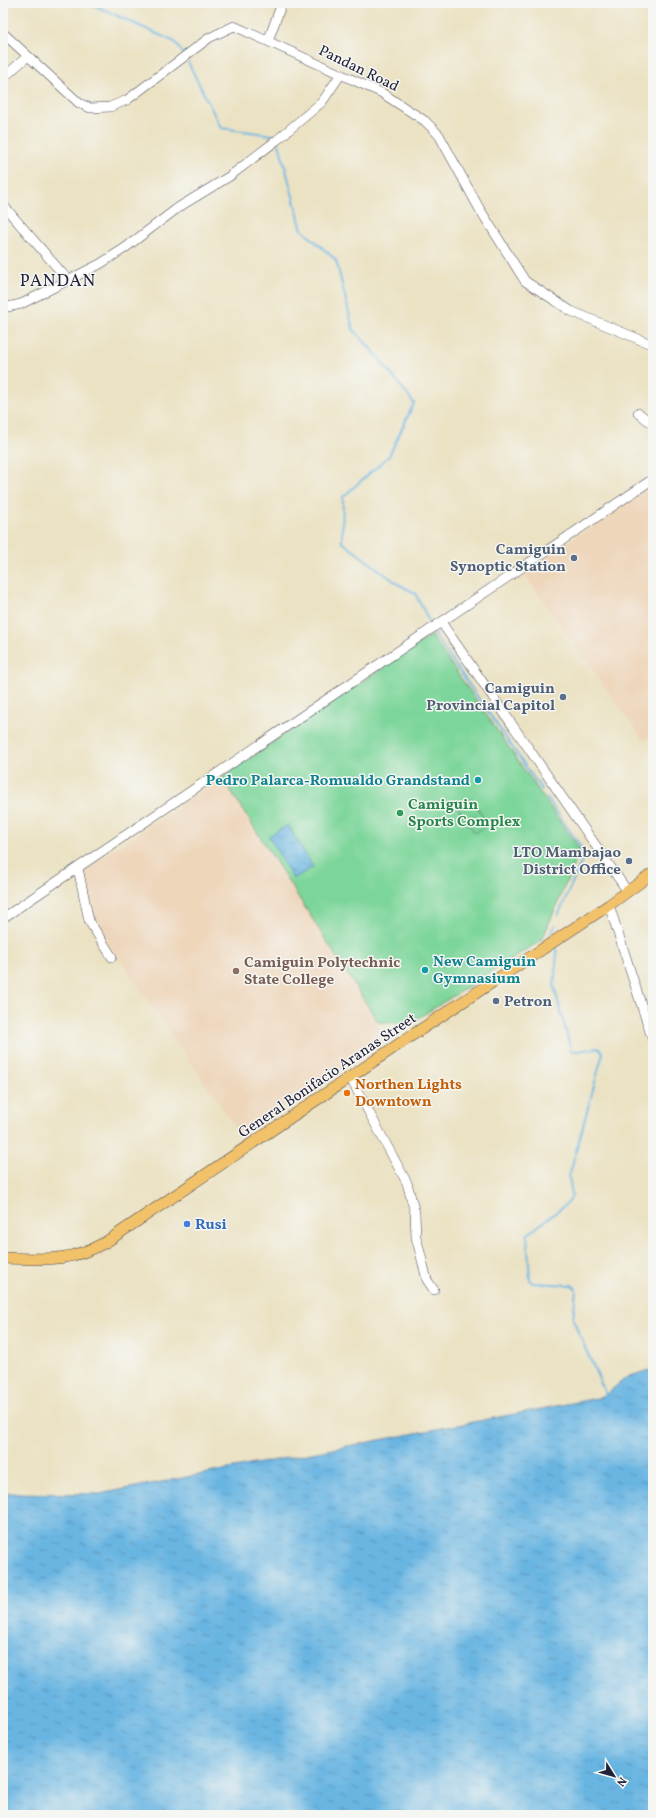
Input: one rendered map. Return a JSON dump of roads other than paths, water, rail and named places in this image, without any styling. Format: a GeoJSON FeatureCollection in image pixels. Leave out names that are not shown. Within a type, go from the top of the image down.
{"type":"FeatureCollection","features":[{"type":"Feature","properties":{"kind":"main road","name":"General Bonifacio Aranas Street"},"geometry":{"type":"LineString","coordinates":[[3,1258],[68,1258],[94,1249],[106,1242],[350,1077],[609,905],[653,873]]}},
{"type":"Feature","properties":{"kind":"street"},"geometry":{"type":"LineString","coordinates":[[268,41],[282,3]]}},
{"type":"Feature","properties":{"kind":"street","name":"Pandan Road"},"geometry":{"type":"LineString","coordinates":[[3,33],[79,103],[90,108],[110,107],[127,100],[210,38],[221,31],[234,26],[340,74],[403,106],[425,121],[439,135],[479,208],[524,281],[571,310],[653,345]]}},
{"type":"Feature","properties":{"kind":"street"},"geometry":{"type":"LineString","coordinates":[[3,78],[28,56]]}},
{"type":"Feature","properties":{"kind":"street"},"geometry":{"type":"LineString","coordinates":[[3,308],[21,304],[100,264],[125,248],[179,207],[245,165],[322,102],[340,74]]}},
{"type":"Feature","properties":{"kind":"street"},"geometry":{"type":"LineString","coordinates":[[3,205],[68,280]]}},
{"type":"Feature","properties":{"kind":"street"},"geometry":{"type":"LineString","coordinates":[[638,413],[653,424]]}},
{"type":"Feature","properties":{"kind":"street"},"geometry":{"type":"LineString","coordinates":[[3,918],[653,479]]}},
{"type":"Feature","properties":{"kind":"street"},"geometry":{"type":"LineString","coordinates":[[441,622],[628,892]]}},
{"type":"Feature","properties":{"kind":"street"},"geometry":{"type":"LineString","coordinates":[[78,868],[89,921],[112,957]]}},
{"type":"Feature","properties":{"kind":"street"},"geometry":{"type":"LineString","coordinates":[[609,905],[653,1041]]}},
{"type":"Feature","properties":{"kind":"street"},"geometry":{"type":"LineString","coordinates":[[350,1077],[407,1183],[415,1213],[416,1237],[427,1280],[434,1290]]}},
{"type":"Feature","properties":{"kind":"water"},"geometry":{"type":"Polygon","coordinates":[[[288,825],[313,867],[293,879],[269,836],[288,825]]]}},
{"type":"Feature","properties":{"kind":"water"},"geometry":{"type":"Polygon","coordinates":[[[653,1369],[653,1815],[3,1815],[3,1493],[99,1494],[603,1397],[627,1377],[653,1369]]]}},
{"type":"Feature","properties":{"kind":"waterway"},"geometry":{"type":"LineString","coordinates":[[89,3],[175,42],[183,54]]}},
{"type":"Feature","properties":{"kind":"waterway"},"geometry":{"type":"LineString","coordinates":[[188,62],[221,128],[272,135]]}},
{"type":"Feature","properties":{"kind":"waterway"},"geometry":{"type":"LineString","coordinates":[[279,144],[302,230],[336,260],[353,329],[373,351],[414,403],[389,456],[343,497],[342,542],[398,584],[415,593],[430,623]]}},
{"type":"Feature","properties":{"kind":"waterway"},"geometry":{"type":"LineString","coordinates":[[434,634],[542,790]]}},
{"type":"Feature","properties":{"kind":"waterway"},"geometry":{"type":"LineString","coordinates":[[547,798],[585,853],[558,916]]}},
{"type":"Feature","properties":{"kind":"waterway"},"geometry":{"type":"LineString","coordinates":[[551,938],[550,936],[555,925]]}},
{"type":"Feature","properties":{"kind":"waterway"},"geometry":{"type":"LineString","coordinates":[[554,946],[557,952],[554,986],[571,1051],[598,1048],[603,1053],[569,1177],[572,1195],[569,1202],[527,1235],[530,1280],[532,1283],[572,1285],[576,1289],[573,1320],[606,1395]]}},
{"type":"Feature","properties":{"kind":"place","name":"Camiguin Synoptic Station"},"geometry":{"type":"Point","coordinates":[574,558]}},
{"type":"Feature","properties":{"kind":"place","name":"Camiguin Provincial Capitol"},"geometry":{"type":"Point","coordinates":[563,697]}},
{"type":"Feature","properties":{"kind":"place","name":"Pedro Palarca-Romualdo Grandstand"},"geometry":{"type":"Point","coordinates":[478,780]}},
{"type":"Feature","properties":{"kind":"place","name":"Camiguin Sports Complex"},"geometry":{"type":"Point","coordinates":[400,813]}},
{"type":"Feature","properties":{"kind":"place","name":"LTO Mambajao District Office"},"geometry":{"type":"Point","coordinates":[629,861]}},
{"type":"Feature","properties":{"kind":"place","name":"New Camiguin Gymnasium"},"geometry":{"type":"Point","coordinates":[425,970]}},
{"type":"Feature","properties":{"kind":"place","name":"Camiguin Polytechnic State College"},"geometry":{"type":"Point","coordinates":[236,971]}},
{"type":"Feature","properties":{"kind":"place","name":"Petron"},"geometry":{"type":"Point","coordinates":[496,1001]}},
{"type":"Feature","properties":{"kind":"place","name":"Northen Lights Downtown"},"geometry":{"type":"Point","coordinates":[347,1093]}},
{"type":"Feature","properties":{"kind":"place","name":"Rusi"},"geometry":{"type":"Point","coordinates":[187,1224]}},
{"type":"Feature","properties":{"kind":"district","name":"PANDAN"},"geometry":{"type":"Point","coordinates":[58,280]}}]}
